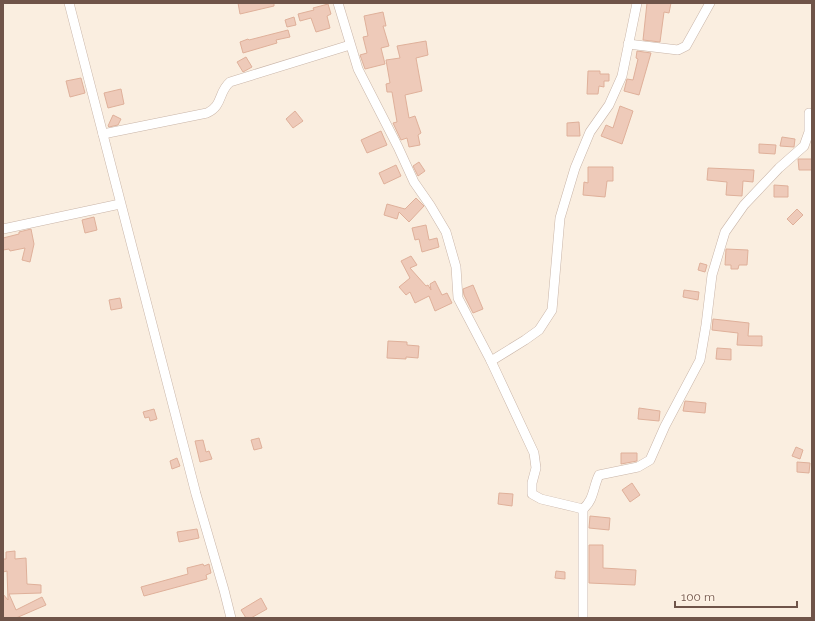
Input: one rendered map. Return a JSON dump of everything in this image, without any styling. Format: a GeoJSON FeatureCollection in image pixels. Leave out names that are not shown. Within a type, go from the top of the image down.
{"type":"FeatureCollection","features":[{"type":"Feature","properties":{"kind":"street"},"geometry":{"type":"LineString","coordinates":[[69,3],[196,494],[231,618]]}},
{"type":"Feature","properties":{"kind":"street"},"geometry":{"type":"LineString","coordinates":[[338,3],[358,69],[398,147],[414,182],[446,232],[456,267],[458,298],[492,361],[534,453],[536,468],[532,483],[532,494],[541,498],[583,509]]}},
{"type":"Feature","properties":{"kind":"street"},"geometry":{"type":"LineString","coordinates":[[492,361],[539,330],[552,310],[560,218],[575,168],[590,132],[609,105],[622,76],[637,3]]}},
{"type":"Feature","properties":{"kind":"street"},"geometry":{"type":"LineString","coordinates":[[628,44],[678,50],[686,46],[710,3]]}},
{"type":"Feature","properties":{"kind":"street"},"geometry":{"type":"LineString","coordinates":[[103,134],[207,113],[213,110],[217,105],[225,86],[230,82],[350,45]]}},
{"type":"Feature","properties":{"kind":"street"},"geometry":{"type":"LineString","coordinates":[[583,509],[591,500],[599,475],[638,467],[650,460],[665,426],[700,360],[712,275],[724,232],[744,205],[779,168],[804,146],[809,132],[810,112]]}},
{"type":"Feature","properties":{"kind":"street"},"geometry":{"type":"LineString","coordinates":[[3,229],[120,204]]}},
{"type":"Feature","properties":{"kind":"street"},"geometry":{"type":"LineString","coordinates":[[583,509],[583,618]]}},
{"type":"Feature","properties":{"kind":"building"},"geometry":{"type":"Polygon","coordinates":[[[238,3],[274,3],[274,6],[240,14],[238,3]]]}},
{"type":"Feature","properties":{"kind":"building"},"geometry":{"type":"Polygon","coordinates":[[[647,3],[671,3],[669,13],[664,12],[660,42],[643,40],[647,3]]]}},
{"type":"Feature","properties":{"kind":"building"},"geometry":{"type":"Polygon","coordinates":[[[328,4],[331,14],[327,16],[330,28],[316,32],[311,18],[300,21],[298,14],[314,10],[313,8],[328,4]]]}},
{"type":"Feature","properties":{"kind":"building"},"geometry":{"type":"Polygon","coordinates":[[[383,12],[386,26],[383,26],[389,46],[381,48],[385,64],[365,69],[360,55],[367,53],[363,37],[368,36],[364,16],[383,12]]]}},
{"type":"Feature","properties":{"kind":"building"},"geometry":{"type":"Polygon","coordinates":[[[294,17],[296,25],[287,27],[285,20],[294,17]]]}},
{"type":"Feature","properties":{"kind":"building"},"geometry":{"type":"Polygon","coordinates":[[[288,30],[290,37],[276,40],[277,43],[243,53],[240,42],[288,30]]]}},
{"type":"Feature","properties":{"kind":"building"},"geometry":{"type":"Polygon","coordinates":[[[426,41],[428,55],[416,58],[422,91],[405,95],[409,118],[415,116],[421,133],[418,135],[420,145],[409,147],[407,138],[401,140],[393,123],[397,122],[392,92],[387,92],[386,84],[390,83],[386,60],[400,58],[397,46],[426,41]]]}},
{"type":"Feature","properties":{"kind":"building"},"geometry":{"type":"Polygon","coordinates":[[[637,51],[651,53],[639,95],[624,91],[627,79],[633,80],[638,59],[636,58],[637,51]]]}},
{"type":"Feature","properties":{"kind":"building"},"geometry":{"type":"Polygon","coordinates":[[[246,57],[252,67],[243,72],[237,62],[246,57]]]}},
{"type":"Feature","properties":{"kind":"building"},"geometry":{"type":"Polygon","coordinates":[[[588,71],[600,71],[600,74],[609,74],[609,81],[604,81],[604,87],[599,86],[598,94],[587,94],[588,71]]]}},
{"type":"Feature","properties":{"kind":"building"},"geometry":{"type":"Polygon","coordinates":[[[81,78],[85,93],[70,97],[66,81],[81,78]]]}},
{"type":"Feature","properties":{"kind":"building"},"geometry":{"type":"Polygon","coordinates":[[[121,89],[124,104],[108,108],[104,93],[121,89]]]}},
{"type":"Feature","properties":{"kind":"building"},"geometry":{"type":"Polygon","coordinates":[[[620,106],[633,111],[622,144],[601,136],[606,125],[613,128],[620,106]]]}},
{"type":"Feature","properties":{"kind":"building"},"geometry":{"type":"Polygon","coordinates":[[[295,111],[303,121],[293,128],[286,119],[295,111]]]}},
{"type":"Feature","properties":{"kind":"building"},"geometry":{"type":"Polygon","coordinates":[[[113,115],[121,119],[118,125],[109,127],[108,126],[113,115]]]}},
{"type":"Feature","properties":{"kind":"building"},"geometry":{"type":"Polygon","coordinates":[[[579,122],[580,136],[567,136],[567,123],[579,122]]]}},
{"type":"Feature","properties":{"kind":"building"},"geometry":{"type":"Polygon","coordinates":[[[381,131],[387,145],[367,153],[361,140],[381,131]]]}},
{"type":"Feature","properties":{"kind":"building"},"geometry":{"type":"Polygon","coordinates":[[[782,137],[795,139],[794,147],[780,146],[782,137]]]}},
{"type":"Feature","properties":{"kind":"building"},"geometry":{"type":"Polygon","coordinates":[[[759,144],[776,145],[775,154],[759,153],[759,144]]]}},
{"type":"Feature","properties":{"kind":"building"},"geometry":{"type":"Polygon","coordinates":[[[798,159],[812,159],[812,170],[799,170],[798,159]]]}},
{"type":"Feature","properties":{"kind":"building"},"geometry":{"type":"Polygon","coordinates":[[[419,162],[425,171],[418,176],[413,166],[419,162]]]}},
{"type":"Feature","properties":{"kind":"building"},"geometry":{"type":"Polygon","coordinates":[[[396,165],[401,176],[384,184],[379,173],[396,165]]]}},
{"type":"Feature","properties":{"kind":"building"},"geometry":{"type":"Polygon","coordinates":[[[588,167],[613,167],[613,181],[607,181],[605,197],[583,195],[584,182],[588,183],[588,167]]]}},
{"type":"Feature","properties":{"kind":"building"},"geometry":{"type":"Polygon","coordinates":[[[708,168],[754,170],[753,182],[743,181],[742,196],[726,195],[727,182],[707,180],[708,168]]]}},
{"type":"Feature","properties":{"kind":"building"},"geometry":{"type":"Polygon","coordinates":[[[774,185],[788,186],[788,197],[774,197],[774,185]]]}},
{"type":"Feature","properties":{"kind":"building"},"geometry":{"type":"Polygon","coordinates":[[[416,198],[424,206],[409,222],[399,212],[397,219],[384,215],[387,204],[405,209],[416,198]]]}},
{"type":"Feature","properties":{"kind":"building"},"geometry":{"type":"Polygon","coordinates":[[[797,209],[803,215],[793,225],[787,219],[797,209]]]}},
{"type":"Feature","properties":{"kind":"building"},"geometry":{"type":"Polygon","coordinates":[[[94,217],[97,230],[85,233],[82,220],[94,217]]]}},
{"type":"Feature","properties":{"kind":"building"},"geometry":{"type":"Polygon","coordinates":[[[426,225],[429,240],[437,238],[439,247],[422,252],[419,239],[415,240],[412,228],[426,225]]]}},
{"type":"Feature","properties":{"kind":"building"},"geometry":{"type":"Polygon","coordinates":[[[31,229],[34,244],[30,262],[22,260],[25,248],[10,251],[9,249],[3,250],[3,238],[31,229]]]}},
{"type":"Feature","properties":{"kind":"building"},"geometry":{"type":"Polygon","coordinates":[[[726,249],[748,250],[747,265],[739,265],[738,269],[731,269],[731,265],[725,265],[726,249]]]}},
{"type":"Feature","properties":{"kind":"building"},"geometry":{"type":"Polygon","coordinates":[[[411,256],[417,265],[410,268],[426,286],[428,285],[431,290],[430,284],[435,281],[442,295],[447,293],[452,303],[435,311],[429,296],[415,303],[410,292],[406,295],[399,287],[410,278],[401,261],[411,256]]]}},
{"type":"Feature","properties":{"kind":"building"},"geometry":{"type":"Polygon","coordinates":[[[700,263],[707,265],[705,272],[698,270],[700,263]]]}},
{"type":"Feature","properties":{"kind":"building"},"geometry":{"type":"Polygon","coordinates":[[[473,285],[483,309],[473,313],[464,295],[463,289],[473,285]]]}},
{"type":"Feature","properties":{"kind":"building"},"geometry":{"type":"Polygon","coordinates":[[[684,290],[699,292],[698,300],[683,297],[684,290]]]}},
{"type":"Feature","properties":{"kind":"building"},"geometry":{"type":"Polygon","coordinates":[[[120,298],[122,308],[111,310],[109,300],[120,298]]]}},
{"type":"Feature","properties":{"kind":"building"},"geometry":{"type":"Polygon","coordinates":[[[713,319],[749,323],[748,336],[762,336],[762,346],[737,345],[738,333],[712,330],[713,319]]]}},
{"type":"Feature","properties":{"kind":"building"},"geometry":{"type":"Polygon","coordinates":[[[388,341],[407,342],[407,345],[419,346],[418,358],[387,358],[388,341]]]}},
{"type":"Feature","properties":{"kind":"building"},"geometry":{"type":"Polygon","coordinates":[[[717,348],[731,349],[731,360],[716,359],[717,348]]]}},
{"type":"Feature","properties":{"kind":"building"},"geometry":{"type":"Polygon","coordinates":[[[685,401],[706,403],[705,413],[683,411],[685,401]]]}},
{"type":"Feature","properties":{"kind":"building"},"geometry":{"type":"Polygon","coordinates":[[[639,408],[660,411],[659,421],[638,419],[639,408]]]}},
{"type":"Feature","properties":{"kind":"building"},"geometry":{"type":"Polygon","coordinates":[[[154,409],[157,419],[150,421],[149,417],[145,418],[143,412],[154,409]]]}},
{"type":"Feature","properties":{"kind":"building"},"geometry":{"type":"Polygon","coordinates":[[[259,438],[262,448],[254,450],[251,440],[259,438]]]}},
{"type":"Feature","properties":{"kind":"building"},"geometry":{"type":"Polygon","coordinates":[[[203,440],[206,452],[209,451],[212,459],[200,462],[195,441],[203,440]]]}},
{"type":"Feature","properties":{"kind":"building"},"geometry":{"type":"Polygon","coordinates":[[[796,447],[803,450],[800,459],[792,456],[796,447]]]}},
{"type":"Feature","properties":{"kind":"building"},"geometry":{"type":"Polygon","coordinates":[[[621,453],[637,453],[637,461],[621,464],[621,453]]]}},
{"type":"Feature","properties":{"kind":"building"},"geometry":{"type":"Polygon","coordinates":[[[177,458],[180,466],[172,469],[170,461],[177,458]]]}},
{"type":"Feature","properties":{"kind":"building"},"geometry":{"type":"Polygon","coordinates":[[[797,462],[810,463],[809,473],[797,472],[797,462]]]}},
{"type":"Feature","properties":{"kind":"building"},"geometry":{"type":"Polygon","coordinates":[[[632,483],[640,495],[630,502],[622,490],[632,483]]]}},
{"type":"Feature","properties":{"kind":"building"},"geometry":{"type":"Polygon","coordinates":[[[499,493],[513,494],[512,506],[498,504],[499,493]]]}},
{"type":"Feature","properties":{"kind":"building"},"geometry":{"type":"Polygon","coordinates":[[[590,516],[610,518],[609,530],[589,528],[590,516]]]}},
{"type":"Feature","properties":{"kind":"building"},"geometry":{"type":"Polygon","coordinates":[[[197,529],[199,538],[179,542],[177,532],[197,529]]]}},
{"type":"Feature","properties":{"kind":"building"},"geometry":{"type":"Polygon","coordinates":[[[589,545],[603,545],[603,568],[636,570],[635,585],[589,583],[589,545]]]}},
{"type":"Feature","properties":{"kind":"building"},"geometry":{"type":"Polygon","coordinates":[[[15,551],[15,559],[26,558],[27,584],[41,585],[41,593],[9,594],[16,610],[42,597],[46,605],[16,618],[3,618],[3,594],[8,600],[7,571],[3,572],[3,559],[6,559],[6,552],[15,551]]]}},
{"type":"Feature","properties":{"kind":"building"},"geometry":{"type":"Polygon","coordinates":[[[203,564],[204,566],[209,564],[211,573],[206,575],[207,579],[144,596],[141,587],[188,574],[187,568],[203,564]]]}},
{"type":"Feature","properties":{"kind":"building"},"geometry":{"type":"Polygon","coordinates":[[[556,571],[565,572],[565,579],[555,578],[556,571]]]}},
{"type":"Feature","properties":{"kind":"building"},"geometry":{"type":"Polygon","coordinates":[[[261,598],[267,609],[251,618],[246,618],[241,610],[261,598]]]}}]}
